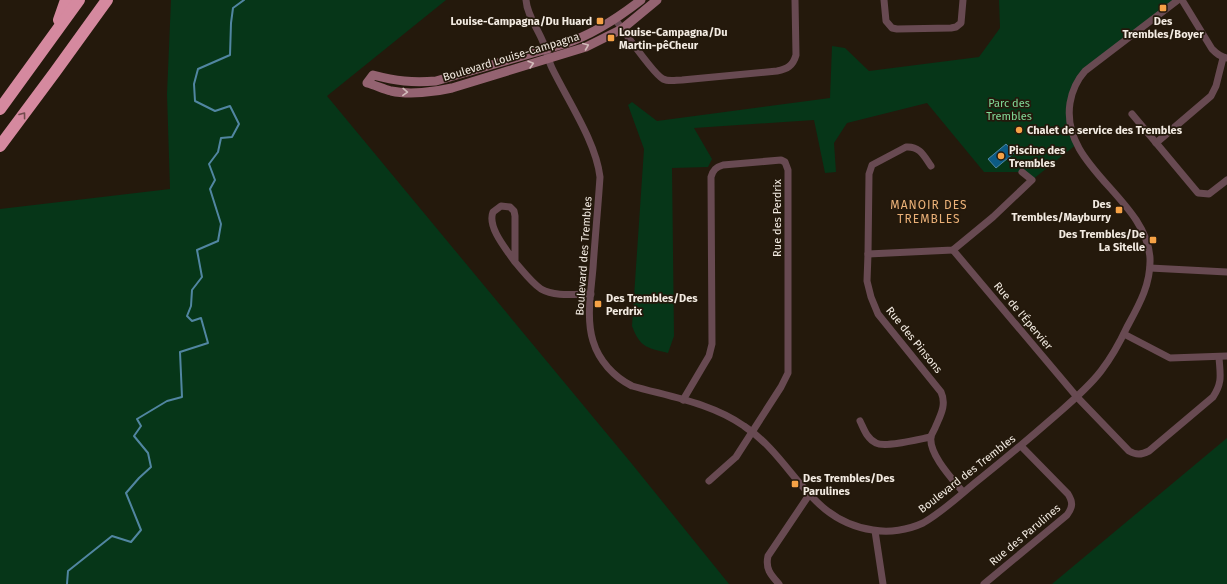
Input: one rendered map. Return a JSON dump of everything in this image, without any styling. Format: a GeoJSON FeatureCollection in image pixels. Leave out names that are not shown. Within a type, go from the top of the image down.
{"type":"FeatureCollection","features":[{"type":"Feature","properties":{"kind":"highway"},"geometry":{"type":"LineString","coordinates":[[45,46],[60,18],[66,0]]}},
{"type":"Feature","properties":{"kind":"highway"},"geometry":{"type":"LineString","coordinates":[[0,110],[79,0]]}},
{"type":"Feature","properties":{"kind":"highway"},"geometry":{"type":"LineString","coordinates":[[0,146],[107,0]]}},
{"type":"Feature","properties":{"kind":"street","name":"Boulevard des Trembles"},"geometry":{"type":"LineString","coordinates":[[526,0],[528,9],[546,49],[551,67],[593,148],[599,166],[600,177],[591,294],[591,333],[597,351],[606,366],[618,377],[632,386],[717,410],[752,431],[778,455],[809,495],[825,510],[833,516],[852,525],[875,531],[902,530],[921,523],[941,511],[1021,446],[1077,397],[1102,370],[1124,334],[1144,295],[1150,268],[1149,248],[1141,227],[1134,216],[1082,152],[1073,135],[1069,118],[1069,110],[1075,84],[1085,71],[1178,0]]}},
{"type":"Feature","properties":{"kind":"street","name":"Boulevard Louise-Campagna"},"geometry":{"type":"LineString","coordinates":[[641,0],[614,19],[584,37],[546,49],[436,80],[422,82],[394,80],[373,75],[367,83],[392,91],[439,91],[586,47],[622,29],[657,0]]}},
{"type":"Feature","properties":{"kind":"street"},"geometry":{"type":"LineString","coordinates":[[614,19],[655,72],[663,79],[668,81],[777,71],[789,68],[796,56],[795,0]]}},
{"type":"Feature","properties":{"kind":"street"},"geometry":{"type":"LineString","coordinates":[[884,0],[886,22],[888,26],[897,29],[951,28],[956,26],[961,23],[963,14],[963,0]]}},
{"type":"Feature","properties":{"kind":"street"},"geometry":{"type":"LineString","coordinates":[[1156,143],[1211,96],[1216,86],[1225,58],[1212,48],[1182,0]]}},
{"type":"Feature","properties":{"kind":"street"},"geometry":{"type":"LineString","coordinates":[[1132,114],[1198,193],[1209,194],[1227,180]]}},
{"type":"Feature","properties":{"kind":"street","name":"Rue des Pinsons"},"geometry":{"type":"LineString","coordinates":[[931,166],[919,150],[912,147],[906,148],[872,164],[868,174],[868,287],[878,314],[939,388],[944,398],[943,410],[931,437]]}},
{"type":"Feature","properties":{"kind":"street","name":"Rue des Perdrix"},"geometry":{"type":"LineString","coordinates":[[683,400],[709,356],[712,344],[712,173],[718,166],[723,165],[780,160],[785,162],[788,170],[788,373],[781,387],[752,431]]}},
{"type":"Feature","properties":{"kind":"street"},"geometry":{"type":"LineString","coordinates":[[868,254],[953,250],[993,217],[1032,180],[1022,172]]}},
{"type":"Feature","properties":{"kind":"street"},"geometry":{"type":"LineString","coordinates":[[515,262],[514,211],[510,207],[501,206],[493,212],[491,221],[504,247],[515,262],[535,284],[548,292],[591,294]]}},
{"type":"Feature","properties":{"kind":"street","name":"Rue de l'Épervier"},"geometry":{"type":"LineString","coordinates":[[953,250],[1077,397],[1129,451],[1136,454],[1149,452],[1213,397],[1219,388],[1221,380],[1219,357]]}},
{"type":"Feature","properties":{"kind":"street"},"geometry":{"type":"LineString","coordinates":[[1150,268],[1227,272]]}},
{"type":"Feature","properties":{"kind":"street"},"geometry":{"type":"LineString","coordinates":[[1124,334],[1170,358],[1227,356]]}},
{"type":"Feature","properties":{"kind":"street"},"geometry":{"type":"LineString","coordinates":[[860,421],[868,437],[877,444],[888,444],[931,437],[936,458],[963,492]]}},
{"type":"Feature","properties":{"kind":"street"},"geometry":{"type":"LineString","coordinates":[[709,481],[736,457],[752,431]]}},
{"type":"Feature","properties":{"kind":"street","name":"Rue des Parulines"},"geometry":{"type":"LineString","coordinates":[[984,584],[1067,515],[1071,510],[1071,499],[1068,494],[1021,446]]}},
{"type":"Feature","properties":{"kind":"street"},"geometry":{"type":"LineString","coordinates":[[779,584],[768,570],[768,556],[809,495]]}},
{"type":"Feature","properties":{"kind":"street"},"geometry":{"type":"LineString","coordinates":[[875,531],[883,584]]}},
{"type":"Feature","properties":{"kind":"green space"},"geometry":{"type":"Polygon","coordinates":[[[171,0],[446,0],[327,96],[632,464],[729,584],[0,584],[0,209],[170,189],[167,94],[171,0]]]}},
{"type":"Feature","properties":{"kind":"green space","name":"Parc des Trembles"},"geometry":{"type":"Polygon","coordinates":[[[999,0],[1178,0],[1080,77],[1069,110],[1077,144],[1032,180],[1022,172],[984,172],[927,103],[847,123],[834,143],[836,172],[825,173],[814,120],[694,128],[712,159],[708,167],[672,168],[674,336],[668,353],[650,348],[638,339],[632,326],[644,149],[628,105],[632,102],[657,121],[830,98],[832,46],[845,48],[869,71],[979,57],[1000,28],[999,0]]]}},
{"type":"Feature","properties":{"kind":"green space"},"geometry":{"type":"Polygon","coordinates":[[[1227,438],[1227,584],[1052,584],[1227,438]]]}},
{"type":"Feature","properties":{"kind":"water","name":"Piscine des Trembles"},"geometry":{"type":"Polygon","coordinates":[[[1006,144],[1014,153],[996,168],[988,159],[1006,144]]]}},
{"type":"Feature","properties":{"kind":"waterway"},"geometry":{"type":"LineString","coordinates":[[67,584],[68,571],[112,536],[131,542],[141,530],[126,493],[151,467],[148,453],[134,436],[141,426],[137,419],[167,401],[182,397],[180,352],[208,343],[201,318],[192,321],[187,316],[191,306],[192,290],[202,277],[197,250],[218,241],[221,224],[210,189],[215,180],[209,164],[218,152],[221,138],[232,137],[239,124],[230,106],[215,111],[195,101],[194,84],[198,69],[230,55],[233,8],[244,0]]}},
{"type":"Feature","properties":{"kind":"place","name":"Des Trembles/Boyer"},"geometry":{"type":"Point","coordinates":[1163,8]}},
{"type":"Feature","properties":{"kind":"place","name":"Louise-Campagna/Du Huard"},"geometry":{"type":"Point","coordinates":[600,21]}},
{"type":"Feature","properties":{"kind":"place","name":"Louise-Campagna/Du Martin-pêCheur"},"geometry":{"type":"Point","coordinates":[611,38]}},
{"type":"Feature","properties":{"kind":"place","name":"Chalet de service des Trembles"},"geometry":{"type":"Point","coordinates":[1019,130]}},
{"type":"Feature","properties":{"kind":"place","name":"Piscine des Trembles"},"geometry":{"type":"Point","coordinates":[1001,156]}},
{"type":"Feature","properties":{"kind":"place","name":"Des Trembles/Mayburry"},"geometry":{"type":"Point","coordinates":[1119,210]}},
{"type":"Feature","properties":{"kind":"place","name":"Des Trembles/De La Sitelle"},"geometry":{"type":"Point","coordinates":[1153,240]}},
{"type":"Feature","properties":{"kind":"place","name":"Des Trembles/Des Perdrix"},"geometry":{"type":"Point","coordinates":[598,304]}},
{"type":"Feature","properties":{"kind":"place","name":"Des Trembles/Des Parulines"},"geometry":{"type":"Point","coordinates":[795,484]}},
{"type":"Feature","properties":{"kind":"district","name":"MANOIR DES TREMBLES"},"geometry":{"type":"Point","coordinates":[929,212]}}]}
